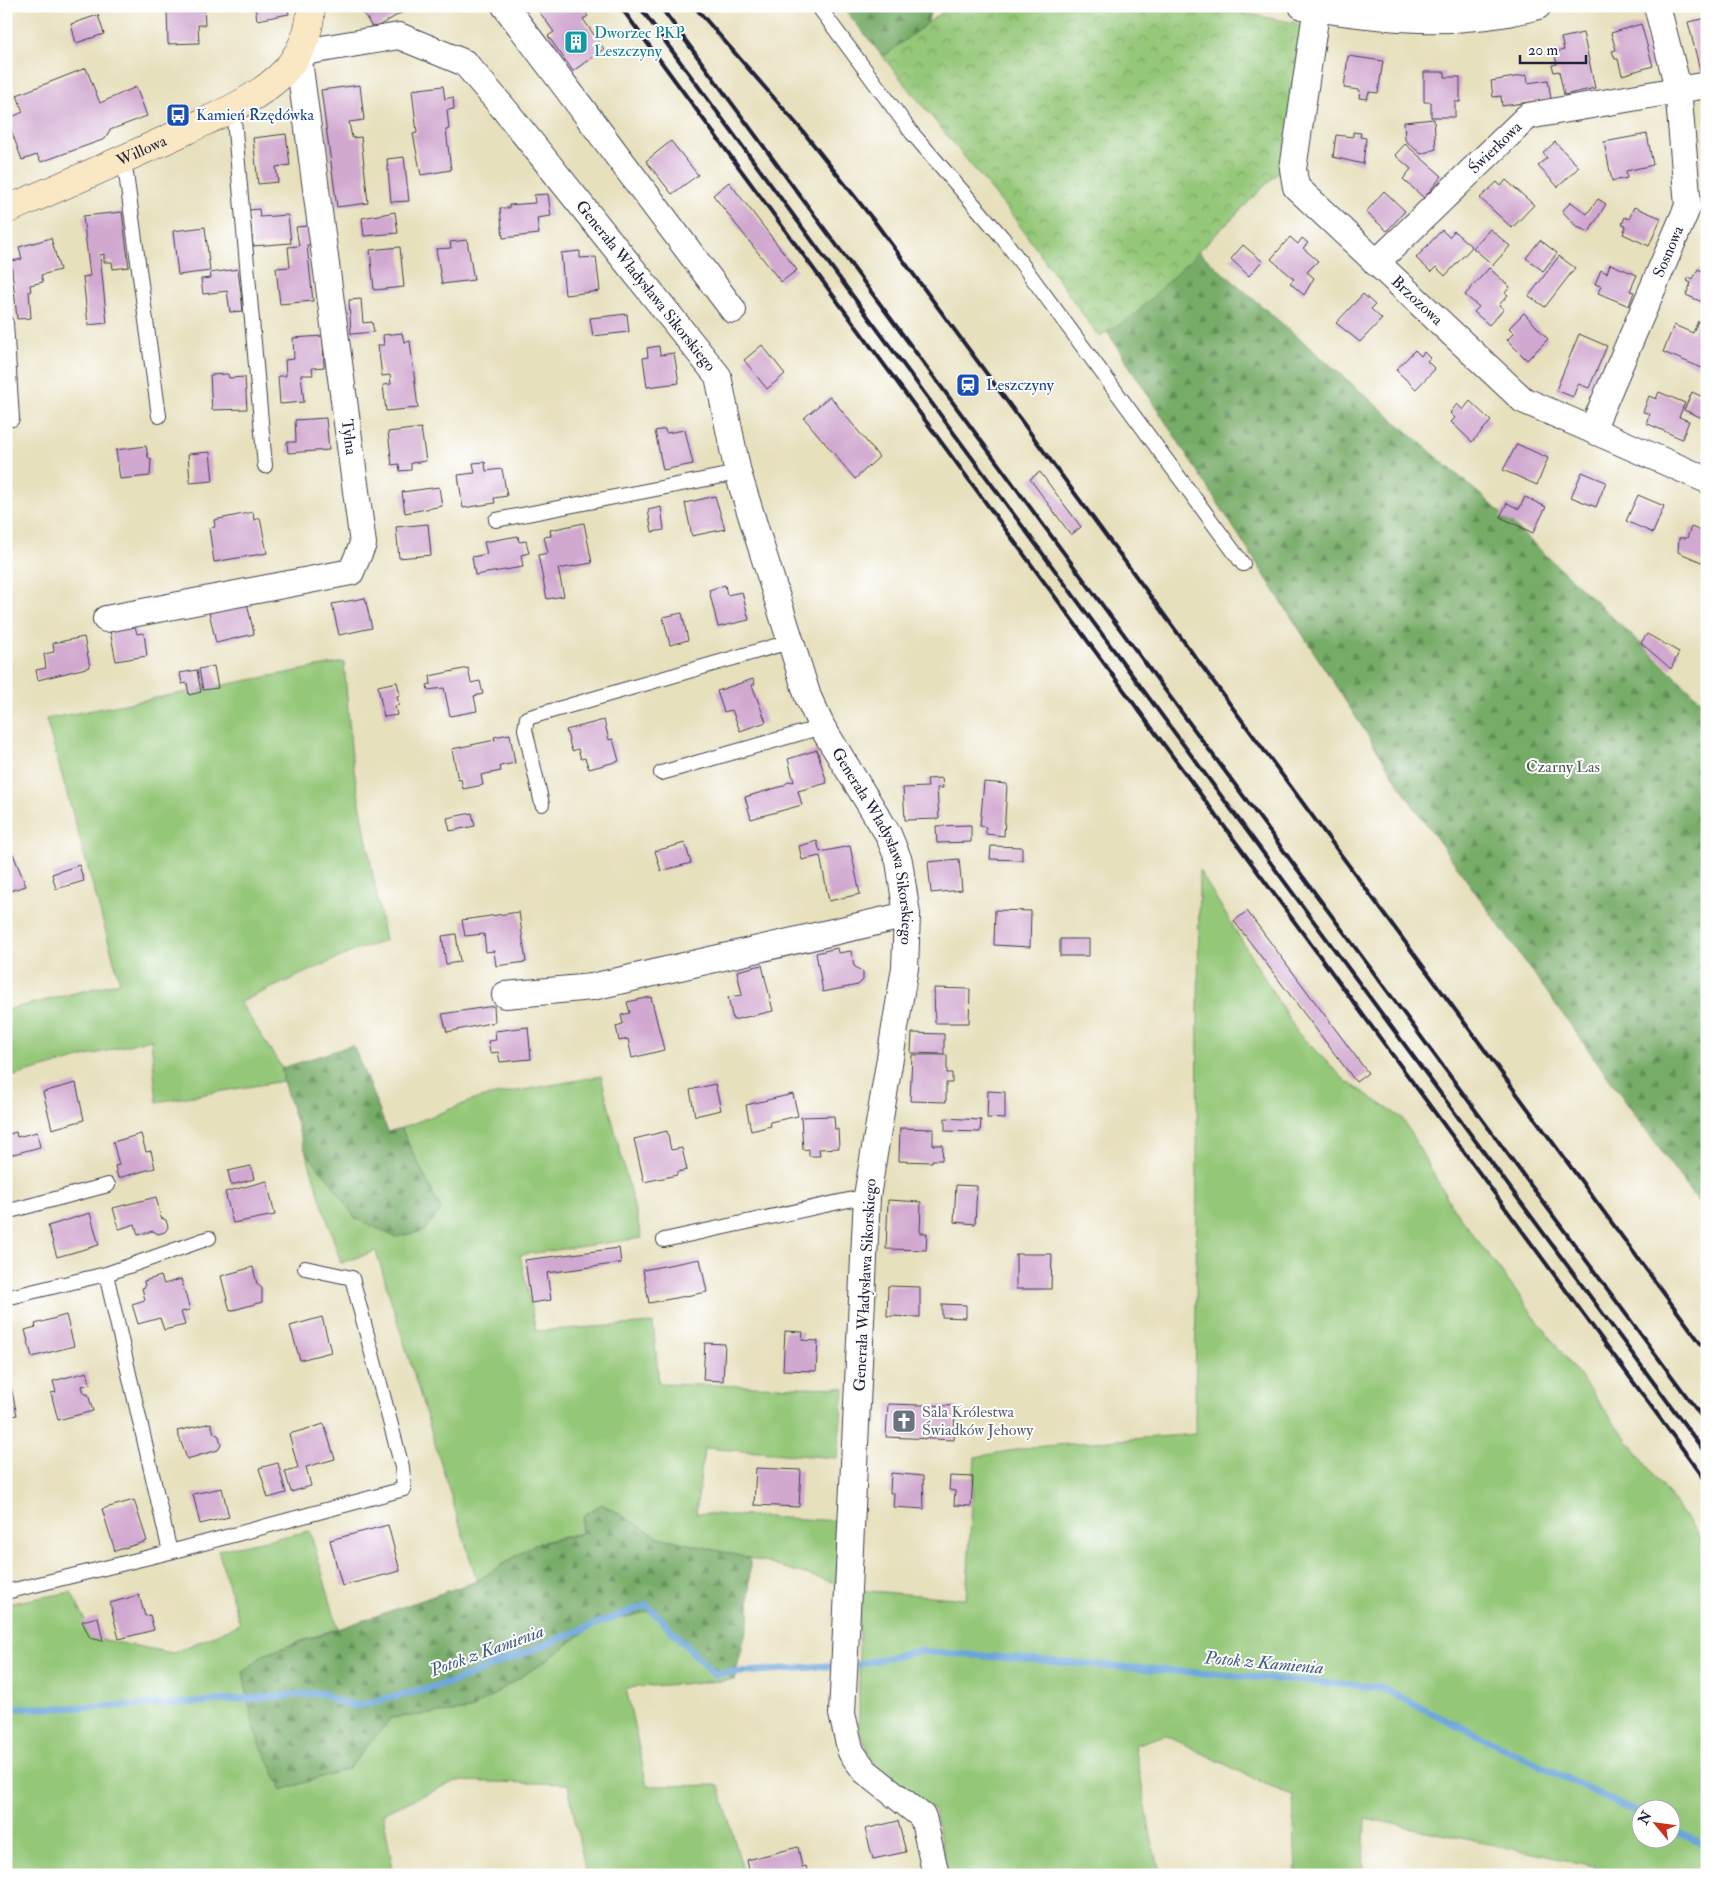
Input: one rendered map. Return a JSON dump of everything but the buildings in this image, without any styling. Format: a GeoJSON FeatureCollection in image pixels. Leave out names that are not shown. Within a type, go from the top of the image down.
{"type":"FeatureCollection","features":[{"type":"Feature","properties":{"kind":"street","name":"Willowa"},"geometry":{"type":"LineString","coordinates":[[6,210],[124,159],[251,98],[278,78],[298,53],[307,30],[310,6]]}},
{"type":"Feature","properties":{"kind":"street"},"geometry":{"type":"LineString","coordinates":[[505,6],[733,310]]}},
{"type":"Feature","properties":{"kind":"street","name":"Sosnowa"},"geometry":{"type":"LineString","coordinates":[[1592,430],[1688,206],[1678,88],[1657,6]]}},
{"type":"Feature","properties":{"kind":"street"},"geometry":{"type":"LineString","coordinates":[[1312,7],[1413,20],[1489,16],[1531,7]]}},
{"type":"Feature","properties":{"kind":"street","name":"Brzozowa"},"geometry":{"type":"LineString","coordinates":[[1312,7],[1293,169],[1296,187],[1523,400],[1707,480]]}},
{"type":"Feature","properties":{"kind":"street","name":"Generała Władysława Sikorskiego"},"geometry":{"type":"LineString","coordinates":[[298,53],[399,36],[464,64],[505,110],[718,376],[738,473],[789,642],[808,697],[822,727],[888,834],[899,861],[907,915],[905,968],[867,1196],[842,1714],[851,1752],[865,1771],[923,1818],[936,1875]]}},
{"type":"Feature","properties":{"kind":"street","name":"Tylna"},"geometry":{"type":"LineString","coordinates":[[106,619],[351,572],[363,544],[298,53]]}},
{"type":"Feature","properties":{"kind":"street","name":"Świerkowa"},"geometry":{"type":"LineString","coordinates":[[1376,263],[1528,116],[1678,88],[1707,85]]}},
{"type":"Feature","properties":{"kind":"street"},"geometry":{"type":"LineString","coordinates":[[505,995],[592,987],[907,915]]}},
{"type":"Feature","properties":{"kind":"lane"},"geometry":{"type":"LineString","coordinates":[[818,6],[912,133],[1002,237],[1243,564]]}},
{"type":"Feature","properties":{"kind":"lane"},"geometry":{"type":"LineString","coordinates":[[233,108],[265,466]]}},
{"type":"Feature","properties":{"kind":"lane"},"geometry":{"type":"LineString","coordinates":[[124,159],[159,416]]}},
{"type":"Feature","properties":{"kind":"lane"},"geometry":{"type":"LineString","coordinates":[[6,323],[12,419]]}},
{"type":"Feature","properties":{"kind":"lane"},"geometry":{"type":"LineString","coordinates":[[496,520],[738,473]]}},
{"type":"Feature","properties":{"kind":"lane"},"geometry":{"type":"LineString","coordinates":[[542,804],[525,729],[527,718],[789,642]]}},
{"type":"Feature","properties":{"kind":"lane"},"geometry":{"type":"LineString","coordinates":[[660,773],[822,727]]}},
{"type":"Feature","properties":{"kind":"lane"},"geometry":{"type":"LineString","coordinates":[[6,1212],[108,1185]]}},
{"type":"Feature","properties":{"kind":"lane"},"geometry":{"type":"LineString","coordinates":[[664,1240],[867,1196]]}},
{"type":"Feature","properties":{"kind":"lane"},"geometry":{"type":"LineString","coordinates":[[6,1298],[106,1274],[209,1238]]}},
{"type":"Feature","properties":{"kind":"lane"},"geometry":{"type":"LineString","coordinates":[[6,1592],[170,1552],[404,1489],[402,1466],[352,1278],[305,1268]]}},
{"type":"Feature","properties":{"kind":"lane"},"geometry":{"type":"LineString","coordinates":[[106,1274],[170,1552]]}},
{"type":"Feature","properties":{"kind":"green space"},"geometry":{"type":"Polygon","coordinates":[[[842,6],[932,6],[927,24],[883,57],[842,6]]]}},
{"type":"Feature","properties":{"kind":"green space"},"geometry":{"type":"Polygon","coordinates":[[[950,6],[1207,6],[1306,25],[1285,166],[1134,315],[1099,337],[1015,219],[883,57],[950,6]]]}},
{"type":"Feature","properties":{"kind":"green space","name":"Czarny Las"},"geometry":{"type":"Polygon","coordinates":[[[1185,240],[1490,503],[1707,706],[1707,1215],[1412,804],[1074,280],[1185,240]]]}},
{"type":"Feature","properties":{"kind":"green space"},"geometry":{"type":"Polygon","coordinates":[[[344,662],[352,759],[385,941],[354,951],[240,1002],[282,1068],[283,1081],[157,1102],[151,1039],[6,1078],[6,1010],[120,982],[46,719],[344,662]]]}},
{"type":"Feature","properties":{"kind":"green space"},"geometry":{"type":"Polygon","coordinates":[[[1199,870],[1297,1032],[1346,1081],[1402,1118],[1451,1205],[1707,1546],[1707,1875],[1595,1875],[1595,1866],[1365,1818],[1363,1875],[1296,1875],[1293,1795],[1278,1790],[1165,1735],[1135,1745],[1151,1836],[1161,1875],[949,1875],[934,1810],[876,1770],[859,1730],[859,1590],[966,1599],[975,1457],[1032,1447],[1195,1434],[1199,870]]]}},
{"type":"Feature","properties":{"kind":"green space"},"geometry":{"type":"Polygon","coordinates":[[[353,1045],[388,1132],[401,1128],[441,1210],[424,1231],[395,1237],[355,1218],[332,1183],[306,1153],[283,1081],[282,1068],[353,1045]]]}},
{"type":"Feature","properties":{"kind":"green space"},"geometry":{"type":"Polygon","coordinates":[[[601,1076],[642,1238],[520,1255],[536,1331],[653,1323],[659,1384],[844,1388],[837,1458],[704,1448],[696,1513],[839,1521],[836,1583],[750,1558],[658,1537],[602,1504],[584,1515],[580,1533],[535,1544],[477,1581],[376,1251],[341,1263],[306,1153],[332,1183],[441,1210],[401,1128],[479,1098],[601,1076]]]}},
{"type":"Feature","properties":{"kind":"green space"},"geometry":{"type":"Polygon","coordinates":[[[602,1504],[658,1537],[750,1558],[749,1620],[734,1680],[704,1662],[654,1610],[593,1625],[550,1658],[470,1710],[391,1718],[349,1768],[282,1790],[254,1731],[243,1672],[263,1655],[477,1581],[535,1544],[580,1534],[584,1515],[602,1504]]]}},
{"type":"Feature","properties":{"kind":"green space"},"geometry":{"type":"Polygon","coordinates":[[[310,1531],[338,1628],[263,1655],[349,1768],[391,1718],[470,1710],[550,1658],[593,1625],[654,1610],[704,1662],[734,1680],[626,1688],[647,1786],[719,1785],[744,1875],[586,1875],[568,1784],[456,1781],[383,1813],[394,1875],[6,1875],[6,1604],[71,1592],[94,1638],[173,1653],[240,1624],[218,1550],[310,1531]]]}},
{"type":"Feature","properties":{"kind":"waterway","name":"Potok z Kamienia"},"geometry":{"type":"LineString","coordinates":[[6,1708],[125,1706],[323,1693],[334,1700],[356,1706],[450,1683],[647,1605],[714,1674],[828,1666]]}},
{"type":"Feature","properties":{"kind":"waterway","name":"Potok z Kamienia"},"geometry":{"type":"LineString","coordinates":[[859,1664],[919,1651],[1379,1687],[1630,1809]]}},
{"type":"Feature","properties":{"kind":"waterway","name":"Potok z Kamienia"},"geometry":{"type":"LineString","coordinates":[[1680,1834],[1707,1846]]}},
{"type":"Feature","properties":{"kind":"railway"},"geometry":{"type":"LineString","coordinates":[[620,6],[1707,1482]]}},
{"type":"Feature","properties":{"kind":"railway"},"geometry":{"type":"LineString","coordinates":[[639,6],[1707,1455]]}},
{"type":"Feature","properties":{"kind":"railway"},"geometry":{"type":"LineString","coordinates":[[660,6],[1707,1424]]}},
{"type":"Feature","properties":{"kind":"railway"},"geometry":{"type":"LineString","coordinates":[[694,6],[801,129],[875,222],[1707,1352]]}},
{"type":"Feature","properties":{"kind":"place","name":"Dworzec PKP Leszczyny"},"geometry":{"type":"Point","coordinates":[576,42]}},
{"type":"Feature","properties":{"kind":"place","name":"Kamień Rzędówka"},"geometry":{"type":"Point","coordinates":[178,115]}},
{"type":"Feature","properties":{"kind":"place","name":"Leszczyny"},"geometry":{"type":"Point","coordinates":[968,385]}},
{"type":"Feature","properties":{"kind":"place","name":"Sala Królestwa Świadków Jehowy"},"geometry":{"type":"Point","coordinates":[904,1421]}}]}
